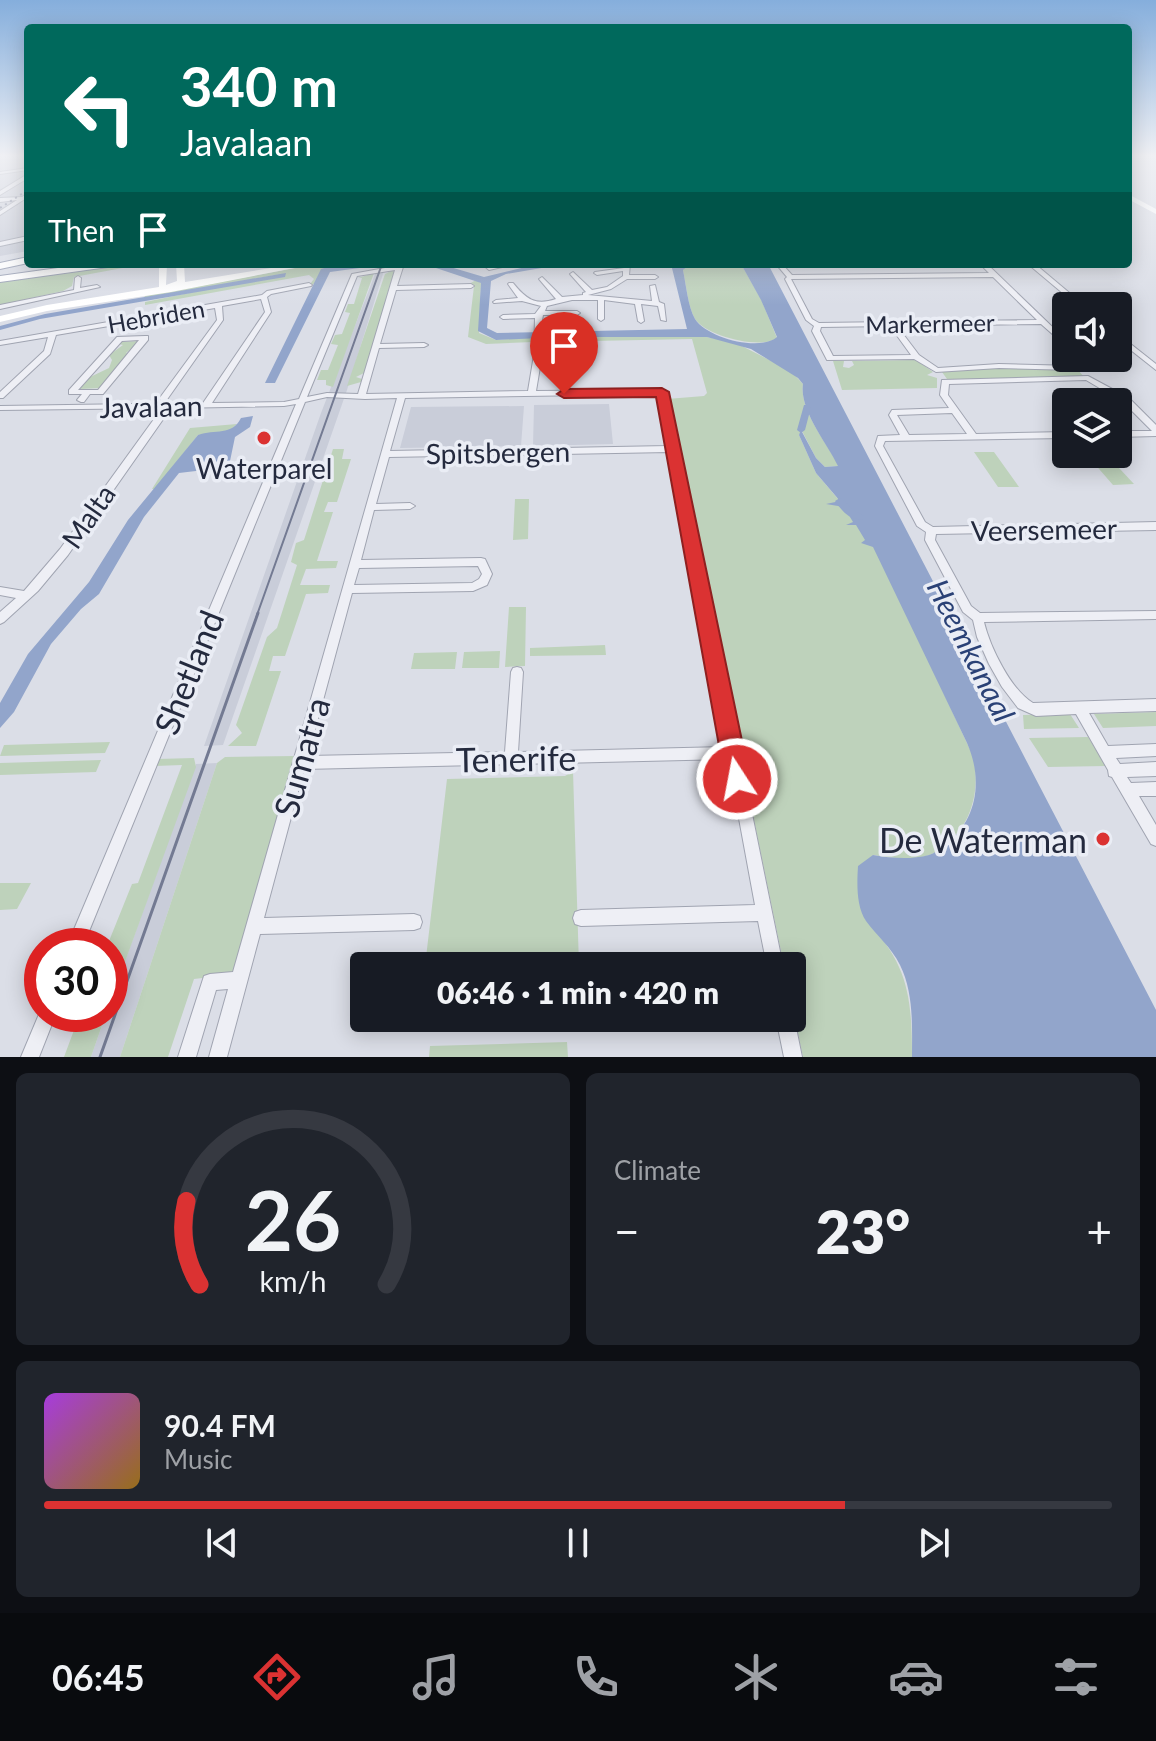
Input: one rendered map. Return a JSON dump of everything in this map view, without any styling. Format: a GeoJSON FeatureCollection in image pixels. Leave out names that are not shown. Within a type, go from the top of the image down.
{"type":"FeatureCollection","features":[{"type":"Feature","properties":{"kind":"main road"},"geometry":{"type":"LineString","coordinates":[[0,272],[24,262]]}},
{"type":"Feature","properties":{"kind":"main road"},"geometry":{"type":"LineString","coordinates":[[0,272],[24,266]]}},
{"type":"Feature","properties":{"kind":"main road"},"geometry":{"type":"LineString","coordinates":[[0,272],[30,268]]}},
{"type":"Feature","properties":{"kind":"main road"},"geometry":{"type":"LineString","coordinates":[[0,272],[54,268]]}},
{"type":"Feature","properties":{"kind":"street"},"geometry":{"type":"LineString","coordinates":[[0,244],[24,239]]}},
{"type":"Feature","properties":{"kind":"street"},"geometry":{"type":"LineString","coordinates":[[164,268],[166,287]]}},
{"type":"Feature","properties":{"kind":"street"},"geometry":{"type":"LineString","coordinates":[[180,268],[181,282]]}},
{"type":"Feature","properties":{"kind":"street"},"geometry":{"type":"LineString","coordinates":[[166,287],[273,268]]}},
{"type":"Feature","properties":{"kind":"street"},"geometry":{"type":"LineString","coordinates":[[0,317],[55,302],[276,268]]}},
{"type":"Feature","properties":{"kind":"street","name":"Shetland"},"geometry":{"type":"LineString","coordinates":[[82,928],[354,275],[386,268]]}},
{"type":"Feature","properties":{"kind":"street"},"geometry":{"type":"LineString","coordinates":[[361,396],[399,268]]}},
{"type":"Feature","properties":{"kind":"street"},"geometry":{"type":"LineString","coordinates":[[782,268],[790,277],[788,279],[809,320],[818,325],[816,331],[830,358],[916,357]]}},
{"type":"Feature","properties":{"kind":"street"},"geometry":{"type":"LineString","coordinates":[[987,268],[1052,331]]}},
{"type":"Feature","properties":{"kind":"street"},"geometry":{"type":"LineString","coordinates":[[1036,268],[1065,292]]}},
{"type":"Feature","properties":{"kind":"street"},"geometry":{"type":"LineString","coordinates":[[532,394],[532,371],[537,362],[538,315],[545,305],[609,288],[627,270]]}},
{"type":"Feature","properties":{"kind":"street"},"geometry":{"type":"LineString","coordinates":[[597,273],[627,270],[655,277]]}},
{"type":"Feature","properties":{"kind":"street"},"geometry":{"type":"LineString","coordinates":[[573,274],[587,294],[601,299],[661,304],[664,320]]}},
{"type":"Feature","properties":{"kind":"street"},"geometry":{"type":"LineString","coordinates":[[790,277],[994,275]]}},
{"type":"Feature","properties":{"kind":"street"},"geometry":{"type":"LineString","coordinates":[[77,291],[78,278]]}},
{"type":"Feature","properties":{"kind":"street"},"geometry":{"type":"LineString","coordinates":[[542,279],[560,299]]}},
{"type":"Feature","properties":{"kind":"street"},"geometry":{"type":"LineString","coordinates":[[511,284],[522,299]]}},
{"type":"Feature","properties":{"kind":"street","name":"Hebriden"},"geometry":{"type":"LineString","coordinates":[[0,343],[264,297],[269,292],[309,285]]}},
{"type":"Feature","properties":{"kind":"street"},"geometry":{"type":"LineString","coordinates":[[393,288],[471,286]]}},
{"type":"Feature","properties":{"kind":"street"},"geometry":{"type":"LineString","coordinates":[[653,286],[656,304]]}},
{"type":"Feature","properties":{"kind":"street"},"geometry":{"type":"LineString","coordinates":[[0,307],[97,287]]}},
{"type":"Feature","properties":{"kind":"street"},"geometry":{"type":"LineString","coordinates":[[209,402],[268,312],[264,297]]}},
{"type":"Feature","properties":{"kind":"street"},"geometry":{"type":"LineString","coordinates":[[496,302],[522,299],[545,305]]}},
{"type":"Feature","properties":{"kind":"street"},"geometry":{"type":"LineString","coordinates":[[601,299],[601,319]]}},
{"type":"Feature","properties":{"kind":"street"},"geometry":{"type":"LineString","coordinates":[[638,304],[641,321]]}},
{"type":"Feature","properties":{"kind":"street","name":"Malta"},"geometry":{"type":"LineString","coordinates":[[0,619],[34,588],[64,552],[220,320],[218,305]]}},
{"type":"Feature","properties":{"kind":"street"},"geometry":{"type":"LineString","coordinates":[[503,317],[577,313]]}},
{"type":"Feature","properties":{"kind":"street","name":"Markermeer"},"geometry":{"type":"LineString","coordinates":[[818,325],[1043,322]]}},
{"type":"Feature","properties":{"kind":"street"},"geometry":{"type":"LineString","coordinates":[[892,324],[916,357],[936,370],[999,366],[1052,367]]}},
{"type":"Feature","properties":{"kind":"street"},"geometry":{"type":"LineString","coordinates":[[0,398],[47,352],[53,333]]}},
{"type":"Feature","properties":{"kind":"street"},"geometry":{"type":"LineString","coordinates":[[81,400],[88,392],[100,392],[145,338],[120,339],[72,392],[88,392]]}},
{"type":"Feature","properties":{"kind":"street"},"geometry":{"type":"LineString","coordinates":[[375,346],[424,345]]}},
{"type":"Feature","properties":{"kind":"street"},"geometry":{"type":"LineString","coordinates":[[1132,348],[1156,368]]}},
{"type":"Feature","properties":{"kind":"street"},"geometry":{"type":"LineString","coordinates":[[974,437],[944,395],[945,382],[1088,378],[1126,400],[1156,432]]}},
{"type":"Feature","properties":{"kind":"street","name":"Javalaan"},"geometry":{"type":"LineString","coordinates":[[460,398],[532,394],[591,396]]}},
{"type":"Feature","properties":{"kind":"street","name":"Javalaan"},"geometry":{"type":"LineString","coordinates":[[0,398],[284,404],[327,395],[402,399],[663,396],[672,449]]}},
{"type":"Feature","properties":{"kind":"street","name":"Spitsbergen"},"geometry":{"type":"LineString","coordinates":[[402,399],[385,454],[613,454],[672,449]]}},
{"type":"Feature","properties":{"kind":"street","name":"Javalaan"},"geometry":{"type":"LineString","coordinates":[[0,408],[166,402]]}},
{"type":"Feature","properties":{"kind":"street"},"geometry":{"type":"LineString","coordinates":[[906,438],[893,415],[895,412],[955,410]]}},
{"type":"Feature","properties":{"kind":"street"},"geometry":{"type":"LineString","coordinates":[[1132,433],[1156,432]]}},
{"type":"Feature","properties":{"kind":"street"},"geometry":{"type":"LineString","coordinates":[[1052,435],[906,438],[879,440],[879,446],[921,524],[931,531],[929,538],[967,609],[978,618],[1156,615]]}},
{"type":"Feature","properties":{"kind":"street"},"geometry":{"type":"LineString","coordinates":[[672,449],[772,952]]}},
{"type":"Feature","properties":{"kind":"street","name":"Sumatra"},"geometry":{"type":"LineString","coordinates":[[218,1057],[385,454]]}},
{"type":"Feature","properties":{"kind":"street"},"geometry":{"type":"LineString","coordinates":[[371,507],[410,506]]}},
{"type":"Feature","properties":{"kind":"street","name":"Veersemeer"},"geometry":{"type":"LineString","coordinates":[[931,531],[1156,526]]}},
{"type":"Feature","properties":{"kind":"street"},"geometry":{"type":"LineString","coordinates":[[348,589],[473,587],[483,582],[487,574],[481,562],[355,564]]}},
{"type":"Feature","properties":{"kind":"street"},"geometry":{"type":"LineString","coordinates":[[0,591],[23,595]]}},
{"type":"Feature","properties":{"kind":"street"},"geometry":{"type":"LineString","coordinates":[[978,618],[979,630],[1013,692],[1024,705],[1036,710],[1156,705]]}},
{"type":"Feature","properties":{"kind":"street"},"geometry":{"type":"LineString","coordinates":[[511,758],[517,672]]}},
{"type":"Feature","properties":{"kind":"street"},"geometry":{"type":"LineString","coordinates":[[1079,708],[1156,839]]}},
{"type":"Feature","properties":{"kind":"street"},"geometry":{"type":"LineString","coordinates":[[1106,752],[1156,750]]}},
{"type":"Feature","properties":{"kind":"street","name":"Tenerife"},"geometry":{"type":"LineString","coordinates":[[300,763],[732,753]]}},
{"type":"Feature","properties":{"kind":"street"},"geometry":{"type":"LineString","coordinates":[[1114,771],[1156,769]]}},
{"type":"Feature","properties":{"kind":"street"},"geometry":{"type":"LineString","coordinates":[[1126,790],[1156,789]]}},
{"type":"Feature","properties":{"kind":"street"},"geometry":{"type":"LineString","coordinates":[[581,918],[764,913]]}},
{"type":"Feature","properties":{"kind":"street"},"geometry":{"type":"LineString","coordinates":[[254,926],[414,922]]}},
{"type":"Feature","properties":{"kind":"street"},"geometry":{"type":"LineString","coordinates":[[187,1057],[210,982],[239,980]]}},
{"type":"Feature","properties":{"kind":"street"},"geometry":{"type":"LineString","coordinates":[[30,1057],[40,1032]]}},
{"type":"Feature","properties":{"kind":"street"},"geometry":{"type":"LineString","coordinates":[[788,1032],[793,1057]]}},
{"type":"Feature","properties":{"kind":"shaded area"},"geometry":{"type":"Polygon","coordinates":[[[0,206],[24,206],[24,252],[0,256],[0,206]]]}},
{"type":"Feature","properties":{"kind":"shaded area"},"geometry":{"type":"Polygon","coordinates":[[[377,268],[385,268],[347,390],[223,745],[204,746],[321,413],[377,268]]]}},
{"type":"Feature","properties":{"kind":"shaded area"},"geometry":{"type":"Polygon","coordinates":[[[609,404],[613,444],[533,446],[534,405],[609,404]]]}},
{"type":"Feature","properties":{"kind":"shaded area"},"geometry":{"type":"Polygon","coordinates":[[[524,406],[521,446],[400,448],[411,407],[524,406]]]}},
{"type":"Feature","properties":{"kind":"shaded area"},"geometry":{"type":"Polygon","coordinates":[[[217,763],[120,1057],[91,1057],[100,1032],[128,1032],[128,953],[196,764],[217,763]]]}},
{"type":"Feature","properties":{"kind":"green space"},"geometry":{"type":"Polygon","coordinates":[[[92,268],[122,268],[74,277],[72,286],[63,291],[0,305],[0,281],[92,268]]]}},
{"type":"Feature","properties":{"kind":"green space"},"geometry":{"type":"Polygon","coordinates":[[[296,268],[326,268],[316,284],[310,284],[314,279],[309,275],[145,305],[145,302],[282,274],[145,296],[296,268]]]}},
{"type":"Feature","properties":{"kind":"green space"},"geometry":{"type":"Polygon","coordinates":[[[743,268],[761,299],[777,338],[747,342],[722,336],[701,325],[691,308],[683,270],[743,268]]]}},
{"type":"Feature","properties":{"kind":"green space"},"geometry":{"type":"Polygon","coordinates":[[[393,270],[395,274],[364,373],[356,377],[362,379],[361,382],[347,386],[385,274],[393,270]]]}},
{"type":"Feature","properties":{"kind":"green space"},"geometry":{"type":"Polygon","coordinates":[[[374,273],[333,387],[326,385],[326,380],[317,380],[321,370],[328,370],[338,345],[331,344],[335,335],[342,334],[350,313],[345,312],[348,304],[354,304],[362,278],[358,278],[374,273]]]}},
{"type":"Feature","properties":{"kind":"green space"},"geometry":{"type":"Polygon","coordinates":[[[476,280],[481,283],[479,333],[496,340],[532,337],[533,342],[486,344],[468,337],[474,286],[469,284],[476,280]]]}},
{"type":"Feature","properties":{"kind":"green space"},"geometry":{"type":"Polygon","coordinates":[[[541,337],[707,337],[736,343],[791,371],[803,384],[809,415],[839,466],[825,467],[816,458],[802,431],[799,435],[816,473],[838,499],[828,478],[841,473],[973,756],[974,798],[964,824],[946,845],[920,858],[873,855],[865,919],[890,951],[905,982],[911,1016],[912,1057],[803,1057],[798,1032],[806,1032],[806,952],[781,952],[667,399],[704,396],[707,393],[692,339],[541,342],[541,337]]]}},
{"type":"Feature","properties":{"kind":"green space"},"geometry":{"type":"Polygon","coordinates":[[[140,341],[126,353],[130,354],[101,388],[80,389],[88,378],[109,368],[112,360],[109,355],[123,345],[119,344],[121,342],[140,341]]]}},
{"type":"Feature","properties":{"kind":"green space"},"geometry":{"type":"Polygon","coordinates":[[[916,360],[933,372],[927,375],[937,378],[937,388],[842,390],[833,361],[844,361],[843,367],[849,368],[854,365],[852,361],[916,360]]]}},
{"type":"Feature","properties":{"kind":"green space"},"geometry":{"type":"Polygon","coordinates":[[[1006,367],[1080,372],[1084,377],[1026,378],[1017,381],[947,379],[942,372],[1006,367]]]}},
{"type":"Feature","properties":{"kind":"green space"},"geometry":{"type":"Polygon","coordinates":[[[237,424],[229,431],[198,435],[152,489],[190,428],[237,424]]]}},
{"type":"Feature","properties":{"kind":"green space"},"geometry":{"type":"Polygon","coordinates":[[[333,449],[344,449],[342,459],[351,459],[337,502],[328,502],[324,512],[333,512],[317,561],[338,561],[336,568],[306,569],[300,585],[330,585],[328,593],[306,594],[285,656],[273,656],[269,671],[281,671],[256,746],[228,746],[242,733],[236,725],[267,637],[277,628],[297,565],[291,562],[296,543],[304,540],[333,449]]]}},
{"type":"Feature","properties":{"kind":"green space"},"geometry":{"type":"Polygon","coordinates":[[[974,452],[994,452],[1019,487],[998,487],[974,452]]]}},
{"type":"Feature","properties":{"kind":"green space"},"geometry":{"type":"Polygon","coordinates":[[[1098,468],[1119,468],[1134,484],[1113,485],[1098,468]]]}},
{"type":"Feature","properties":{"kind":"green space"},"geometry":{"type":"Polygon","coordinates":[[[515,499],[529,499],[528,539],[513,540],[515,499]]]}},
{"type":"Feature","properties":{"kind":"green space"},"geometry":{"type":"Polygon","coordinates":[[[509,607],[526,607],[525,666],[505,667],[509,607]]]}},
{"type":"Feature","properties":{"kind":"green space"},"geometry":{"type":"Polygon","coordinates":[[[605,645],[606,655],[530,656],[530,648],[605,645]]]}},
{"type":"Feature","properties":{"kind":"green space"},"geometry":{"type":"Polygon","coordinates":[[[500,651],[499,668],[462,668],[464,652],[500,651]]]}},
{"type":"Feature","properties":{"kind":"green space"},"geometry":{"type":"Polygon","coordinates":[[[457,652],[455,669],[411,669],[414,653],[457,652]]]}},
{"type":"Feature","properties":{"kind":"green space"},"geometry":{"type":"Polygon","coordinates":[[[1156,712],[1156,726],[1103,728],[1094,714],[1156,712]]]}},
{"type":"Feature","properties":{"kind":"green space"},"geometry":{"type":"Polygon","coordinates":[[[1070,714],[1079,728],[1024,729],[1023,715],[1070,714]]]}},
{"type":"Feature","properties":{"kind":"green space"},"geometry":{"type":"Polygon","coordinates":[[[1088,737],[1106,766],[1048,767],[1029,738],[1088,737]]]}},
{"type":"Feature","properties":{"kind":"green space"},"geometry":{"type":"Polygon","coordinates":[[[110,742],[105,753],[0,756],[4,745],[110,742]]]}},
{"type":"Feature","properties":{"kind":"green space"},"geometry":{"type":"Polygon","coordinates":[[[297,756],[235,970],[228,975],[194,979],[168,1057],[120,1057],[217,763],[225,757],[297,756]]]}},
{"type":"Feature","properties":{"kind":"green space"},"geometry":{"type":"Polygon","coordinates":[[[194,758],[196,767],[128,954],[128,928],[114,928],[132,884],[138,883],[182,765],[155,766],[157,759],[194,758]]]}},
{"type":"Feature","properties":{"kind":"green space"},"geometry":{"type":"Polygon","coordinates":[[[101,760],[96,772],[0,775],[0,763],[101,760]]]}},
{"type":"Feature","properties":{"kind":"green space"},"geometry":{"type":"Polygon","coordinates":[[[573,771],[579,952],[427,952],[447,779],[565,776],[573,771]]]}},
{"type":"Feature","properties":{"kind":"green space"},"geometry":{"type":"Polygon","coordinates":[[[0,883],[31,883],[17,909],[0,910],[0,883]]]}},
{"type":"Feature","properties":{"kind":"green space"},"geometry":{"type":"Polygon","coordinates":[[[73,1032],[100,1032],[91,1057],[64,1057],[73,1032]]]}},
{"type":"Feature","properties":{"kind":"green space"},"geometry":{"type":"Polygon","coordinates":[[[567,1042],[568,1057],[429,1057],[430,1046],[567,1042]]]}},
{"type":"Feature","properties":{"kind":"water"},"geometry":{"type":"Polygon","coordinates":[[[360,268],[330,272],[275,383],[265,383],[321,269],[360,268]]]}},
{"type":"Feature","properties":{"kind":"water"},"geometry":{"type":"Polygon","coordinates":[[[436,268],[454,268],[484,277],[521,268],[541,268],[506,274],[491,281],[487,328],[497,333],[687,329],[672,268],[686,268],[683,270],[689,302],[701,326],[734,341],[759,343],[777,337],[743,268],[770,268],[1156,1010],[1156,1057],[912,1057],[911,1010],[905,976],[860,908],[858,866],[873,855],[922,857],[945,845],[965,824],[971,811],[975,771],[967,743],[873,547],[861,543],[865,540],[856,525],[846,525],[853,522],[844,507],[826,504],[840,501],[816,473],[799,435],[801,430],[816,458],[825,467],[838,466],[809,415],[803,384],[751,349],[707,337],[496,340],[478,331],[481,283],[436,268]]]}},
{"type":"Feature","properties":{"kind":"water"},"geometry":{"type":"Polygon","coordinates":[[[286,273],[285,277],[40,319],[0,330],[0,326],[45,314],[286,273]]]}},
{"type":"Feature","properties":{"kind":"water"},"geometry":{"type":"Polygon","coordinates":[[[253,416],[250,427],[235,437],[230,461],[221,468],[179,473],[144,517],[99,594],[81,609],[51,644],[14,712],[0,728],[0,703],[28,654],[89,582],[128,520],[198,435],[228,430],[241,418],[253,416]]]}},
{"type":"Feature","properties":{"kind":"waterway"},"geometry":{"type":"LineString","coordinates":[[801,430],[807,407]]}},
{"type":"Feature","properties":{"kind":"waterway"},"geometry":{"type":"LineString","coordinates":[[840,501],[849,512],[860,517]]}},
{"type":"Feature","properties":{"kind":"tram line"},"geometry":{"type":"LineString","coordinates":[[257,615],[381,268]]}},
{"type":"Feature","properties":{"kind":"tram line"},"geometry":{"type":"LineString","coordinates":[[100,1057],[258,613]]}},
{"type":"Feature","properties":{"kind":"place","name":"Waterparel"},"geometry":{"type":"Point","coordinates":[264,438]}},
{"type":"Feature","properties":{"kind":"place","name":"De Waterman"},"geometry":{"type":"Point","coordinates":[1103,839]}},
{"type":"Feature","properties":{"kind":"route"},"geometry":{"type":"LineString","coordinates":[[564,394],[662,392],[737,779]]}},
{"type":"Feature","properties":{"kind":"water label","name":"Heemkanaal"},"geometry":{"type":"Point","coordinates":[972,650]}}]}
